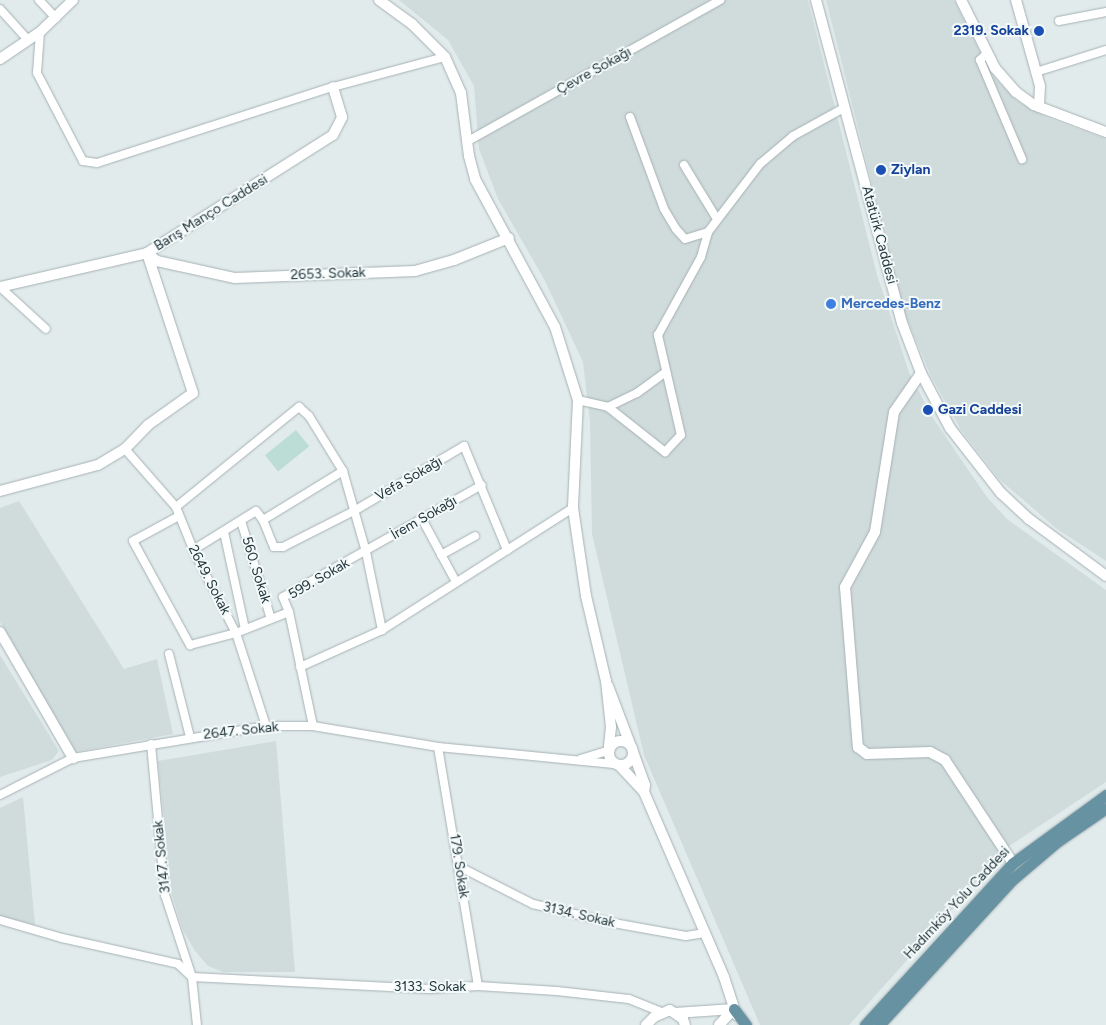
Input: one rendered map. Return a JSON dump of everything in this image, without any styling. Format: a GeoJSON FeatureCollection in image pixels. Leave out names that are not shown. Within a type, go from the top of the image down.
{"type":"FeatureCollection","features":[{"type":"Feature","properties":{"kind":"main road","name":"Hadımköy Yolu Caddesi"},"geometry":{"type":"LineString","coordinates":[[865,1025],[1013,863],[1106,795]]}},
{"type":"Feature","properties":{"kind":"main road","name":"Hadımköy Yolu Caddesi"},"geometry":{"type":"LineString","coordinates":[[879,1025],[1013,879],[1044,851],[1105,810]]}},
{"type":"Feature","properties":{"kind":"main road"},"geometry":{"type":"LineString","coordinates":[[734,1009],[746,1025]]}},
{"type":"Feature","properties":{"kind":"street"},"geometry":{"type":"LineString","coordinates":[[39,0],[56,18]]}},
{"type":"Feature","properties":{"kind":"street"},"geometry":{"type":"LineString","coordinates":[[0,59],[40,32],[72,0]]}},
{"type":"Feature","properties":{"kind":"street"},"geometry":{"type":"LineString","coordinates":[[379,0],[412,24],[445,57],[461,93],[475,179],[509,238],[555,327],[578,400],[573,508],[586,596],[606,681],[612,727],[609,749],[610,759],[644,792],[705,933],[740,1025]]}},
{"type":"Feature","properties":{"kind":"street","name":"Çevre Sokağı"},"geometry":{"type":"LineString","coordinates":[[468,141],[720,0]]}},
{"type":"Feature","properties":{"kind":"street","name":"Atatürk Caddesi"},"geometry":{"type":"LineString","coordinates":[[816,0],[902,322],[921,373],[950,428],[1001,493],[1029,519],[1106,576]]}},
{"type":"Feature","properties":{"kind":"street"},"geometry":{"type":"LineString","coordinates":[[961,0],[987,53],[1011,87],[1039,107],[1106,132]]}},
{"type":"Feature","properties":{"kind":"street"},"geometry":{"type":"LineString","coordinates":[[1016,0],[1036,72],[1041,97],[1039,107]]}},
{"type":"Feature","properties":{"kind":"street"},"geometry":{"type":"LineString","coordinates":[[0,9],[28,40]]}},
{"type":"Feature","properties":{"kind":"street"},"geometry":{"type":"LineString","coordinates":[[1059,21],[1106,12]]}},
{"type":"Feature","properties":{"kind":"street"},"geometry":{"type":"LineString","coordinates":[[40,32],[37,73],[83,161],[90,162],[118,157],[333,87],[445,57]]}},
{"type":"Feature","properties":{"kind":"street"},"geometry":{"type":"LineString","coordinates":[[1036,72],[1106,50]]}},
{"type":"Feature","properties":{"kind":"street"},"geometry":{"type":"LineString","coordinates":[[987,53],[980,60],[1022,158]]}},
{"type":"Feature","properties":{"kind":"street","name":"Barış Manço Caddesi"},"geometry":{"type":"LineString","coordinates":[[0,287],[147,253],[333,135],[342,117],[333,87]]}},
{"type":"Feature","properties":{"kind":"street"},"geometry":{"type":"LineString","coordinates":[[578,400],[608,407],[665,452],[681,435],[658,335],[701,257],[708,232],[760,164],[793,136],[844,108]]}},
{"type":"Feature","properties":{"kind":"street"},"geometry":{"type":"LineString","coordinates":[[630,117],[664,209],[676,229],[684,239],[708,232]]}},
{"type":"Feature","properties":{"kind":"street"},"geometry":{"type":"LineString","coordinates":[[684,165],[717,219]]}},
{"type":"Feature","properties":{"kind":"street","name":"2653. Sokak"},"geometry":{"type":"LineString","coordinates":[[147,253],[157,261],[235,278],[415,271],[454,260],[509,238]]}},
{"type":"Feature","properties":{"kind":"street"},"geometry":{"type":"LineString","coordinates":[[0,491],[98,465],[125,449],[148,425],[193,393],[147,253]]}},
{"type":"Feature","properties":{"kind":"street"},"geometry":{"type":"LineString","coordinates":[[0,287],[46,329]]}},
{"type":"Feature","properties":{"kind":"street"},"geometry":{"type":"LineString","coordinates":[[608,407],[637,393],[666,372]]}},
{"type":"Feature","properties":{"kind":"street"},"geometry":{"type":"LineString","coordinates":[[921,373],[894,412],[875,532],[845,588],[858,747],[867,754],[930,752],[945,760],[1013,863]]}},
{"type":"Feature","properties":{"kind":"street"},"geometry":{"type":"LineString","coordinates":[[176,507],[299,407],[309,416],[343,471],[366,552],[382,630]]}},
{"type":"Feature","properties":{"kind":"street","name":"Vefa Sokağı"},"geometry":{"type":"LineString","coordinates":[[263,520],[274,547],[283,547],[354,511],[464,446],[482,484]]}},
{"type":"Feature","properties":{"kind":"street","name":"2649. Sokak"},"geometry":{"type":"LineString","coordinates":[[125,449],[176,507],[193,550],[236,633],[266,726]]}},
{"type":"Feature","properties":{"kind":"street"},"geometry":{"type":"LineString","coordinates":[[193,550],[256,511],[263,520],[343,471]]}},
{"type":"Feature","properties":{"kind":"street"},"geometry":{"type":"LineString","coordinates":[[482,484],[507,550]]}},
{"type":"Feature","properties":{"kind":"street","name":"İrem Sokağı"},"geometry":{"type":"LineString","coordinates":[[366,552],[482,484]]}},
{"type":"Feature","properties":{"kind":"street"},"geometry":{"type":"LineString","coordinates":[[300,667],[382,630],[573,508]]}},
{"type":"Feature","properties":{"kind":"street"},"geometry":{"type":"LineString","coordinates":[[180,516],[132,541],[190,645],[236,633],[288,612],[313,726]]}},
{"type":"Feature","properties":{"kind":"street"},"geometry":{"type":"LineString","coordinates":[[422,519],[456,582]]}},
{"type":"Feature","properties":{"kind":"street","name":"560. Sokak"},"geometry":{"type":"LineString","coordinates":[[241,521],[271,619]]}},
{"type":"Feature","properties":{"kind":"street"},"geometry":{"type":"LineString","coordinates":[[224,532],[245,629]]}},
{"type":"Feature","properties":{"kind":"street"},"geometry":{"type":"LineString","coordinates":[[441,555],[475,536]]}},
{"type":"Feature","properties":{"kind":"street","name":"599. Sokak"},"geometry":{"type":"LineString","coordinates":[[288,612],[284,597],[366,552]]}},
{"type":"Feature","properties":{"kind":"street"},"geometry":{"type":"LineString","coordinates":[[0,632],[73,758]]}},
{"type":"Feature","properties":{"kind":"street"},"geometry":{"type":"LineString","coordinates":[[168,654],[190,737]]}},
{"type":"Feature","properties":{"kind":"street"},"geometry":{"type":"LineString","coordinates":[[606,681],[617,702],[645,786],[644,792]]}},
{"type":"Feature","properties":{"kind":"street","name":"2647. Sokak"},"geometry":{"type":"LineString","coordinates":[[0,795],[73,758],[190,737],[266,726],[313,726],[438,747],[581,759]]}},
{"type":"Feature","properties":{"kind":"street"},"geometry":{"type":"LineString","coordinates":[[581,759],[609,749],[618,740],[632,748]]}},
{"type":"Feature","properties":{"kind":"street","name":"3147. Sokak"},"geometry":{"type":"LineString","coordinates":[[151,744],[165,896],[192,977],[197,1025]]}},
{"type":"Feature","properties":{"kind":"street","name":"179. Sokak"},"geometry":{"type":"LineString","coordinates":[[438,747],[460,868],[478,986]]}},
{"type":"Feature","properties":{"kind":"street"},"geometry":{"type":"LineString","coordinates":[[581,759],[594,764],[618,765],[631,761],[632,748]]}},
{"type":"Feature","properties":{"kind":"street","name":"3134. Sokak"},"geometry":{"type":"LineString","coordinates":[[460,868],[533,904],[676,934],[705,933]]}},
{"type":"Feature","properties":{"kind":"street"},"geometry":{"type":"LineString","coordinates":[[0,920],[62,938],[178,964],[192,977]]}},
{"type":"Feature","properties":{"kind":"street","name":"3133. Sokak"},"geometry":{"type":"LineString","coordinates":[[192,977],[430,989],[478,986],[629,999],[670,1013]]}},
{"type":"Feature","properties":{"kind":"street"},"geometry":{"type":"LineString","coordinates":[[646,1025],[670,1013],[734,1009]]}},
{"type":"Feature","properties":{"kind":"street"},"geometry":{"type":"LineString","coordinates":[[719,1025],[734,1009]]}},
{"type":"Feature","properties":{"kind":"street"},"geometry":{"type":"LineString","coordinates":[[734,1009],[736,1025]]}},
{"type":"Feature","properties":{"kind":"street"},"geometry":{"type":"LineString","coordinates":[[670,1013],[683,1019],[685,1025]]}},
{"type":"Feature","properties":{"kind":"shaded area"},"geometry":{"type":"Polygon","coordinates":[[[399,0],[808,0],[877,275],[909,372],[931,415],[986,496],[1007,519],[1106,590],[1106,782],[1009,846],[849,1025],[760,1025],[644,755],[592,534],[590,422],[583,362],[544,279],[498,199],[479,149],[474,86],[448,40],[399,0]]]}},
{"type":"Feature","properties":{"kind":"shaded area"},"geometry":{"type":"Polygon","coordinates":[[[826,0],[954,0],[992,75],[1017,101],[1048,118],[1106,139],[1106,561],[1057,529],[999,479],[961,430],[931,376],[904,312],[826,0]]]}},
{"type":"Feature","properties":{"kind":"shaded area"},"geometry":{"type":"Polygon","coordinates":[[[19,501],[124,669],[157,659],[173,734],[75,752],[0,622],[0,508],[19,501]]]}},
{"type":"Feature","properties":{"kind":"shaded area"},"geometry":{"type":"Polygon","coordinates":[[[0,655],[59,751],[52,760],[0,777],[0,655]]]}},
{"type":"Feature","properties":{"kind":"shaded area"},"geometry":{"type":"Polygon","coordinates":[[[276,741],[295,972],[223,972],[208,966],[195,951],[183,930],[172,895],[158,761],[276,741]]]}},
{"type":"Feature","properties":{"kind":"shaded area"},"geometry":{"type":"Polygon","coordinates":[[[23,797],[35,925],[0,916],[0,808],[23,797]]]}},
{"type":"Feature","properties":{"kind":"green space"},"geometry":{"type":"Polygon","coordinates":[[[296,430],[309,446],[278,471],[265,455],[296,430]]]}},
{"type":"Feature","properties":{"kind":"place","name":"2319. Sokak"},"geometry":{"type":"Point","coordinates":[1039,31]}},
{"type":"Feature","properties":{"kind":"place","name":"Ziylan"},"geometry":{"type":"Point","coordinates":[881,170]}},
{"type":"Feature","properties":{"kind":"place","name":"Mercedes-Benz"},"geometry":{"type":"Point","coordinates":[831,304]}},
{"type":"Feature","properties":{"kind":"place","name":"Gazi Caddesi"},"geometry":{"type":"Point","coordinates":[928,410]}}]}
